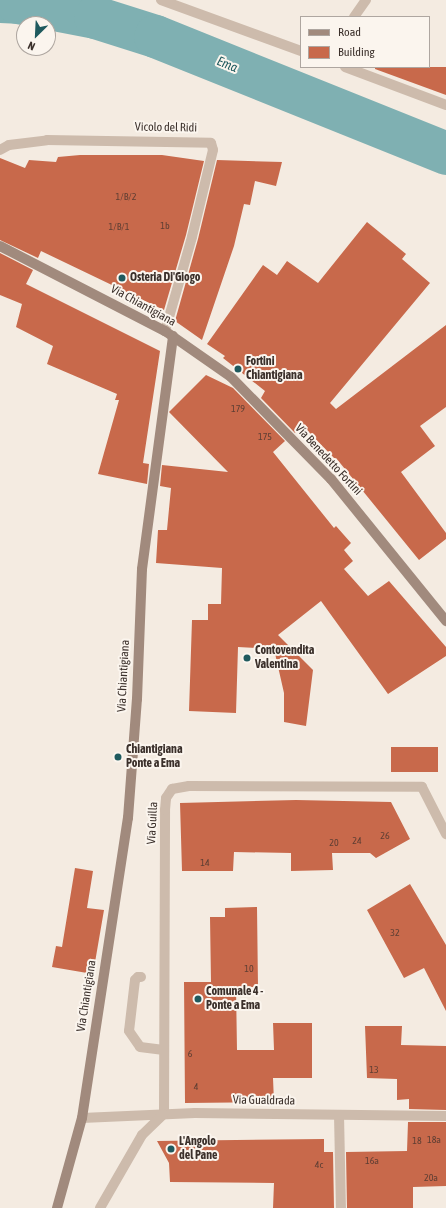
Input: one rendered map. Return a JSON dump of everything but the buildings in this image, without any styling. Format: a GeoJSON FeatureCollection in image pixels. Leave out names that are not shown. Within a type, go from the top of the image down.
{"type":"FeatureCollection","features":[{"type":"Feature","properties":{"kind":"street"},"geometry":{"type":"LineString","coordinates":[[161,0],[300,51]]}},
{"type":"Feature","properties":{"kind":"street"},"geometry":{"type":"LineString","coordinates":[[355,16],[366,0]]}},
{"type":"Feature","properties":{"kind":"street"},"geometry":{"type":"LineString","coordinates":[[348,68],[446,105]]}},
{"type":"Feature","properties":{"kind":"street","name":"Vicolo del Ridi"},"geometry":{"type":"LineString","coordinates":[[0,150],[9,145],[46,140],[212,143],[213,150],[169,333]]}},
{"type":"Feature","properties":{"kind":"street","name":"Via Chiantigiana"},"geometry":{"type":"LineString","coordinates":[[0,246],[169,333],[142,569],[132,776],[128,818],[82,1118],[57,1208]]}},
{"type":"Feature","properties":{"kind":"street","name":"Via Benedetto Fortini"},"geometry":{"type":"LineString","coordinates":[[169,333],[231,377],[331,479],[446,621]]}},
{"type":"Feature","properties":{"kind":"street","name":"Via Guilla"},"geometry":{"type":"LineString","coordinates":[[164,1114],[165,810],[166,798],[172,789],[189,786],[422,787],[446,834]]}},
{"type":"Feature","properties":{"kind":"street"},"geometry":{"type":"LineString","coordinates":[[141,977],[138,977],[135,980],[129,1031],[140,1047],[164,1050]]}},
{"type":"Feature","properties":{"kind":"street"},"geometry":{"type":"LineString","coordinates":[[100,1208],[142,1135],[164,1114]]}},
{"type":"Feature","properties":{"kind":"street","name":"Via Gualdrada"},"geometry":{"type":"LineString","coordinates":[[82,1118],[164,1114],[446,1116]]}},
{"type":"Feature","properties":{"kind":"street"},"geometry":{"type":"LineString","coordinates":[[338,1115],[341,1208]]}},
{"type":"Feature","properties":{"kind":"waterway","name":"Ema"},"geometry":{"type":"LineString","coordinates":[[0,1],[17,2],[95,17],[155,36],[446,153]]}},
{"type":"Feature","properties":{"kind":"place","name":"Osteria Di'Giogo"},"geometry":{"type":"Point","coordinates":[122,278]}},
{"type":"Feature","properties":{"kind":"place","name":"Fortini Chiantigiana"},"geometry":{"type":"Point","coordinates":[238,369]}},
{"type":"Feature","properties":{"kind":"place","name":"Contovendita Valentina"},"geometry":{"type":"Point","coordinates":[247,658]}},
{"type":"Feature","properties":{"kind":"place","name":"Chiantigiana Ponte a Ema"},"geometry":{"type":"Point","coordinates":[118,757]}},
{"type":"Feature","properties":{"kind":"place","name":"Comunale 4 - Ponte a Ema"},"geometry":{"type":"Point","coordinates":[198,999]}},
{"type":"Feature","properties":{"kind":"place","name":"L'Angolo del Pane"},"geometry":{"type":"Point","coordinates":[171,1149]}}]}
